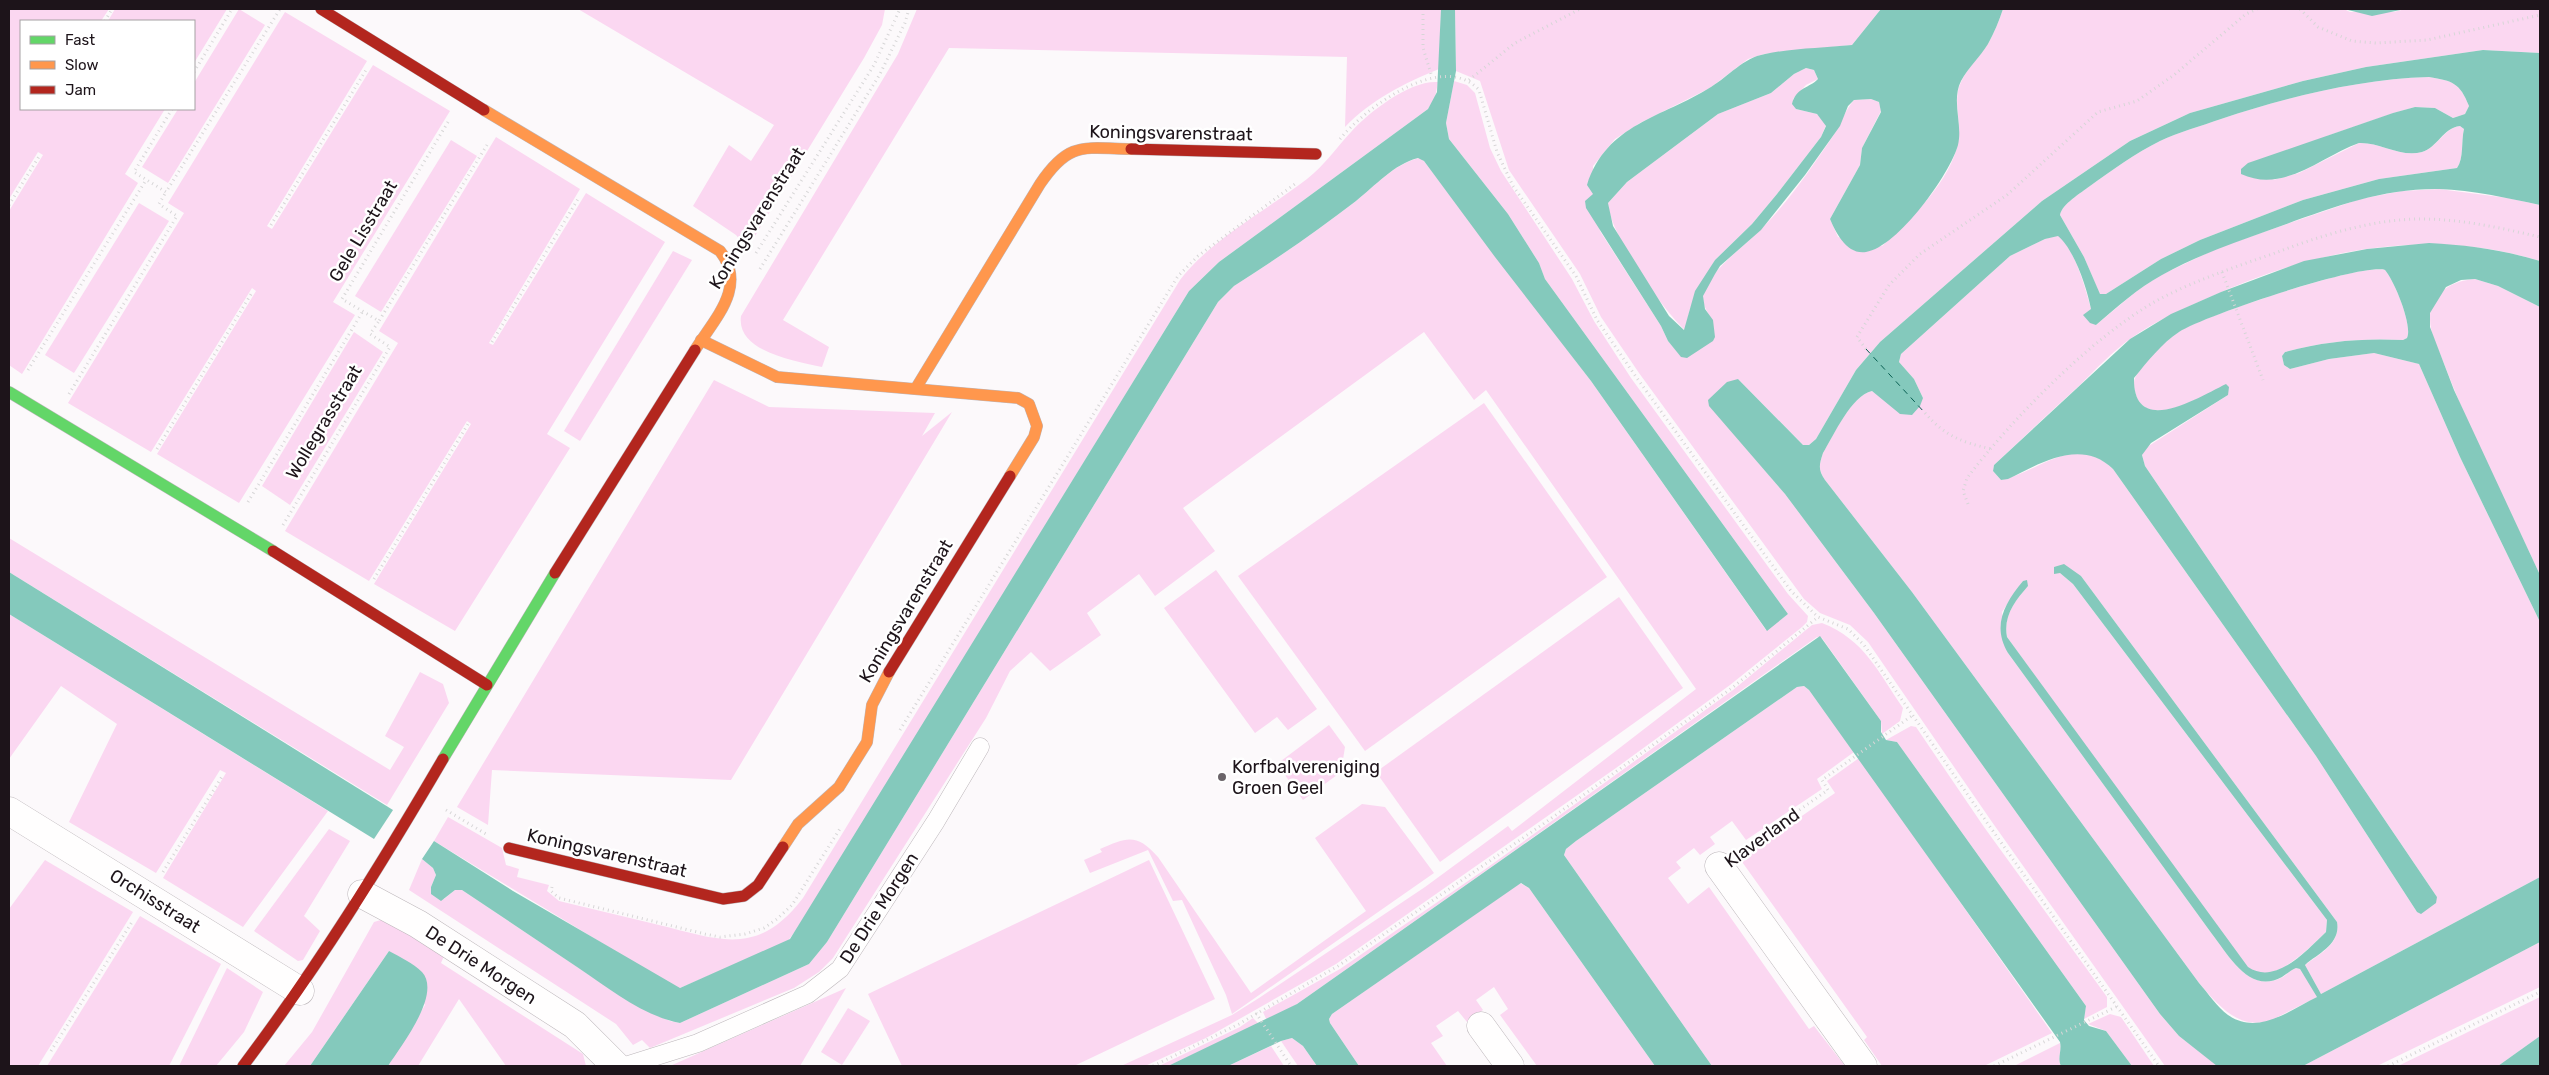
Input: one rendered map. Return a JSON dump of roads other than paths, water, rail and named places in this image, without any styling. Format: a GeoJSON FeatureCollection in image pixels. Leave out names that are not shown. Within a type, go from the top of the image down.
{"type":"FeatureCollection","features":[{"type":"Feature","properties":{"kind":"street","name":"Koningsvarenstraat"},"geometry":{"type":"LineString","coordinates":[[243,1066],[300,991],[362,894],[486,686],[730,295],[731,271],[727,259],[720,251],[502,121],[321,9]]}},
{"type":"Feature","properties":{"kind":"street","name":"Koningsvarenstraat"},"geometry":{"type":"LineString","coordinates":[[916,388],[1040,184],[1062,155],[1079,149],[1092,148],[1316,154]]}},
{"type":"Feature","properties":{"kind":"street","name":"Koningsvarenstraat"},"geometry":{"type":"LineString","coordinates":[[509,848],[723,899],[744,896],[758,885],[798,824],[833,793],[867,742],[872,706],[879,688],[1034,437],[1038,426],[1029,404],[1018,398],[777,377],[701,340]]}},
{"type":"Feature","properties":{"kind":"street"},"geometry":{"type":"LineString","coordinates":[[11,393],[268,548],[486,686]]}},
{"type":"Feature","properties":{"kind":"street","name":"Orchisstraat"},"geometry":{"type":"LineString","coordinates":[[9,811],[300,991]]}},
{"type":"Feature","properties":{"kind":"street","name":"Klaverland"},"geometry":{"type":"LineString","coordinates":[[1719,866],[1862,1066]]}},
{"type":"Feature","properties":{"kind":"street","name":"De Drie Morgen"},"geometry":{"type":"LineString","coordinates":[[362,894],[418,924],[575,1025],[616,1066]]}},
{"type":"Feature","properties":{"kind":"street"},"geometry":{"type":"LineString","coordinates":[[1481,1026],[1510,1066]]}},
{"type":"Feature","properties":{"kind":"lane","name":"De Drie Morgen"},"geometry":{"type":"LineString","coordinates":[[625,1066],[698,1043],[808,994],[840,969],[936,821],[980,748]]}},
{"type":"Feature","properties":{"kind":"place","name":"Korfbalvereniging Groen Geel"},"geometry":{"type":"Point","coordinates":[1222,777]}}]}
